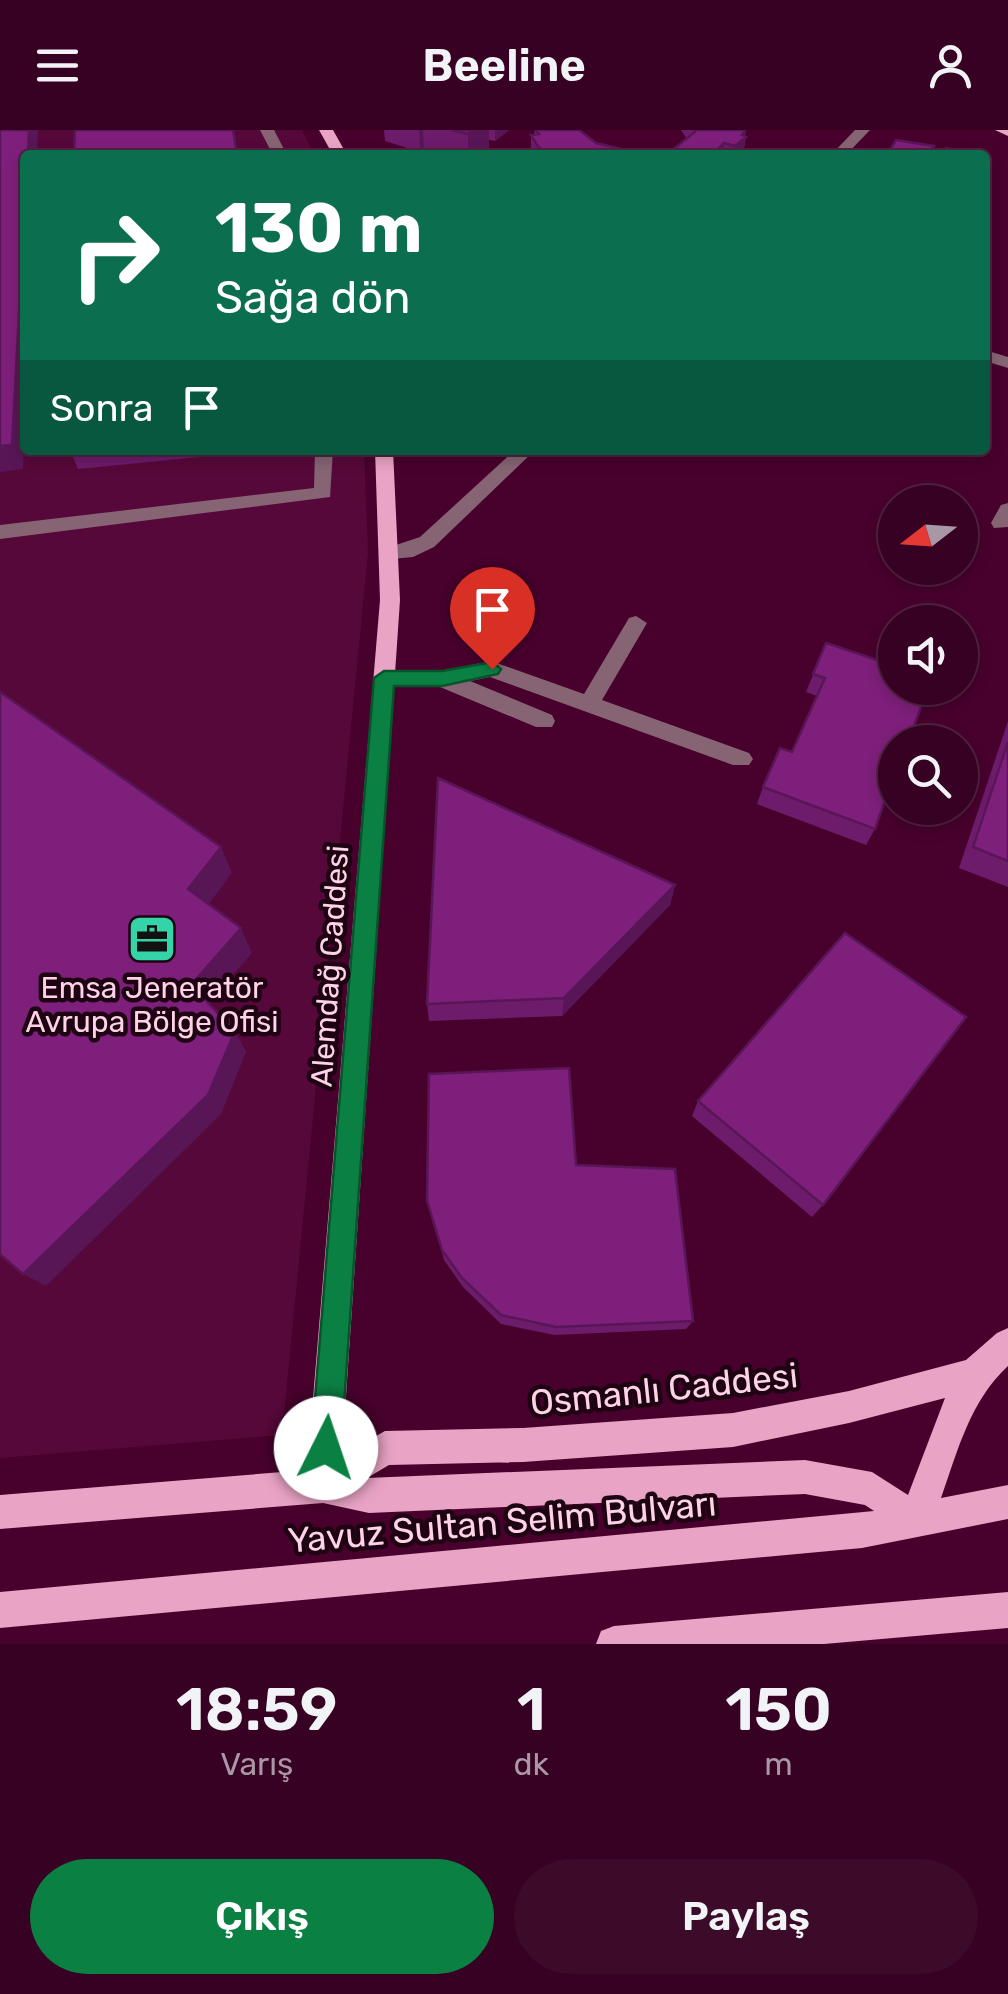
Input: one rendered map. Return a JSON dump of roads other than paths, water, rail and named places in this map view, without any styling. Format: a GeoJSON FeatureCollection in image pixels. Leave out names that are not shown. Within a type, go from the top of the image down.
{"type":"FeatureCollection","features":[{"type":"Feature","properties":{"kind":"main road","name":"Alemdağ Caddesi"},"geometry":{"type":"LineString","coordinates":[[324,1486],[390,600],[384,455]]}},
{"type":"Feature","properties":{"kind":"main road","name":"Osmanlı Caddesi"},"geometry":{"type":"LineString","coordinates":[[324,1486],[385,1448],[523,1445],[732,1430],[849,1407],[974,1374],[1008,1344]]}},
{"type":"Feature","properties":{"kind":"main road"},"geometry":{"type":"LineString","coordinates":[[0,1512],[324,1486],[369,1496],[804,1477],[872,1489],[916,1522],[951,1422],[974,1374]]}},
{"type":"Feature","properties":{"kind":"main road","name":"Yavuz Sultan Selim Bulvarı"},"geometry":{"type":"LineString","coordinates":[[0,1610],[288,1580],[862,1531],[1008,1502]]}},
{"type":"Feature","properties":{"kind":"main road"},"geometry":{"type":"LineString","coordinates":[[614,1644],[1008,1610]]}},
{"type":"Feature","properties":{"kind":"street"},"geometry":{"type":"LineString","coordinates":[[843,150],[864,130]]}},
{"type":"Feature","properties":{"kind":"street"},"geometry":{"type":"LineString","coordinates":[[0,532],[323,493],[324,455]]}},
{"type":"Feature","properties":{"kind":"street"},"geometry":{"type":"LineString","coordinates":[[388,555],[414,550],[427,542],[521,455]]}},
{"type":"Feature","properties":{"kind":"street"},"geometry":{"type":"LineString","coordinates":[[588,704],[636,623]]}},
{"type":"Feature","properties":{"kind":"street"},"geometry":{"type":"LineString","coordinates":[[384,678],[442,678],[492,669],[741,759]]}},
{"type":"Feature","properties":{"kind":"street"},"geometry":{"type":"LineString","coordinates":[[442,678],[544,720]]}},
{"type":"Feature","properties":{"kind":"place","name":"Emsa Jeneratör Avrupa Bölge Ofisi"},"geometry":{"type":"Point","coordinates":[152,939]}}]}
